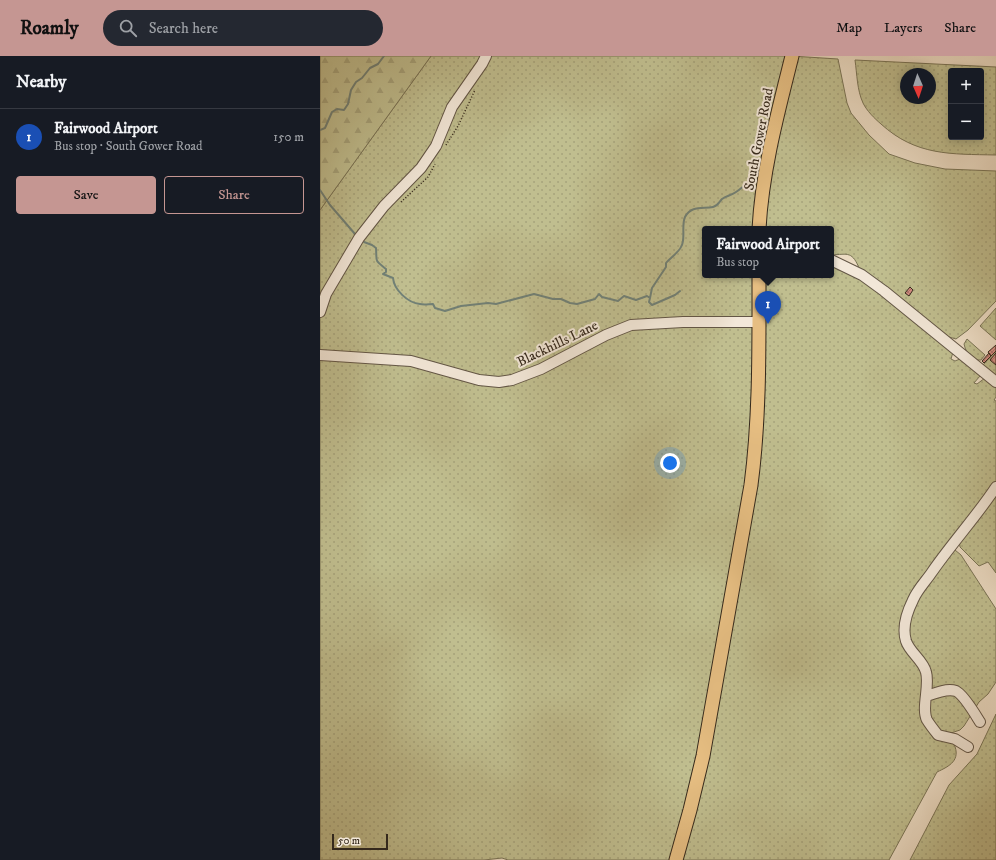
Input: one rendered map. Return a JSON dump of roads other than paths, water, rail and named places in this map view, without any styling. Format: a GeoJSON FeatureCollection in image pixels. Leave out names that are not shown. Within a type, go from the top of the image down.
{"type":"FeatureCollection","features":[{"type":"Feature","properties":{"kind":"main road","name":"South Gower Road"},"geometry":{"type":"LineString","coordinates":[[759,226],[767,166],[792,56]]}},
{"type":"Feature","properties":{"kind":"main road"},"geometry":{"type":"LineString","coordinates":[[676,860],[690,810],[704,749],[751,485],[756,446],[759,278]]}},
{"type":"Feature","properties":{"kind":"street"},"geometry":{"type":"LineString","coordinates":[[320,312],[326,294],[359,238],[384,206],[421,168],[436,146],[452,107],[486,56]]}},
{"type":"Feature","properties":{"kind":"street"},"geometry":{"type":"LineString","coordinates":[[834,261],[862,275],[884,290],[996,382]]}},
{"type":"Feature","properties":{"kind":"street","name":"Blackhills Lane"},"geometry":{"type":"LineString","coordinates":[[320,355],[411,361],[479,380],[499,382],[512,380],[542,369],[606,335],[631,325],[683,322],[759,322]]}},
{"type":"Feature","properties":{"kind":"street"},"geometry":{"type":"LineString","coordinates":[[968,747],[956,739],[938,735],[926,719],[925,707],[927,696],[927,673],[924,665],[906,642],[906,617],[913,599],[996,487]]}},
{"type":"Feature","properties":{"kind":"street"},"geometry":{"type":"LineString","coordinates":[[927,696],[944,690],[956,691],[964,699],[980,722]]}},
{"type":"Feature","properties":{"kind":"waterway"},"geometry":{"type":"LineString","coordinates":[[320,130],[325,128],[332,112],[337,109],[344,110],[348,104],[351,90],[356,82],[362,78],[370,68],[378,64],[384,56]]}},
{"type":"Feature","properties":{"kind":"waterway"},"geometry":{"type":"LineString","coordinates":[[650,298],[652,288],[666,267],[666,263],[680,249],[683,237],[683,224],[688,213],[694,209],[715,206],[722,199],[747,184],[757,180]]}},
{"type":"Feature","properties":{"kind":"waterway"},"geometry":{"type":"LineString","coordinates":[[320,190],[330,205],[355,234]]}},
{"type":"Feature","properties":{"kind":"waterway"},"geometry":{"type":"LineString","coordinates":[[364,242],[376,248],[376,259],[386,269],[386,272],[383,274],[393,278],[396,287],[402,295],[415,303],[433,304],[435,308],[445,311],[461,306],[488,303],[496,304],[534,294],[553,299],[561,299],[577,304],[595,299],[599,294],[602,297],[618,301],[624,296],[636,300],[647,296],[650,298],[649,302],[652,305],[675,295],[680,291]]}},
{"type":"Feature","properties":{"kind":"place","name":"Fairwood Airport"},"geometry":{"type":"Point","coordinates":[768,324]}}]}
